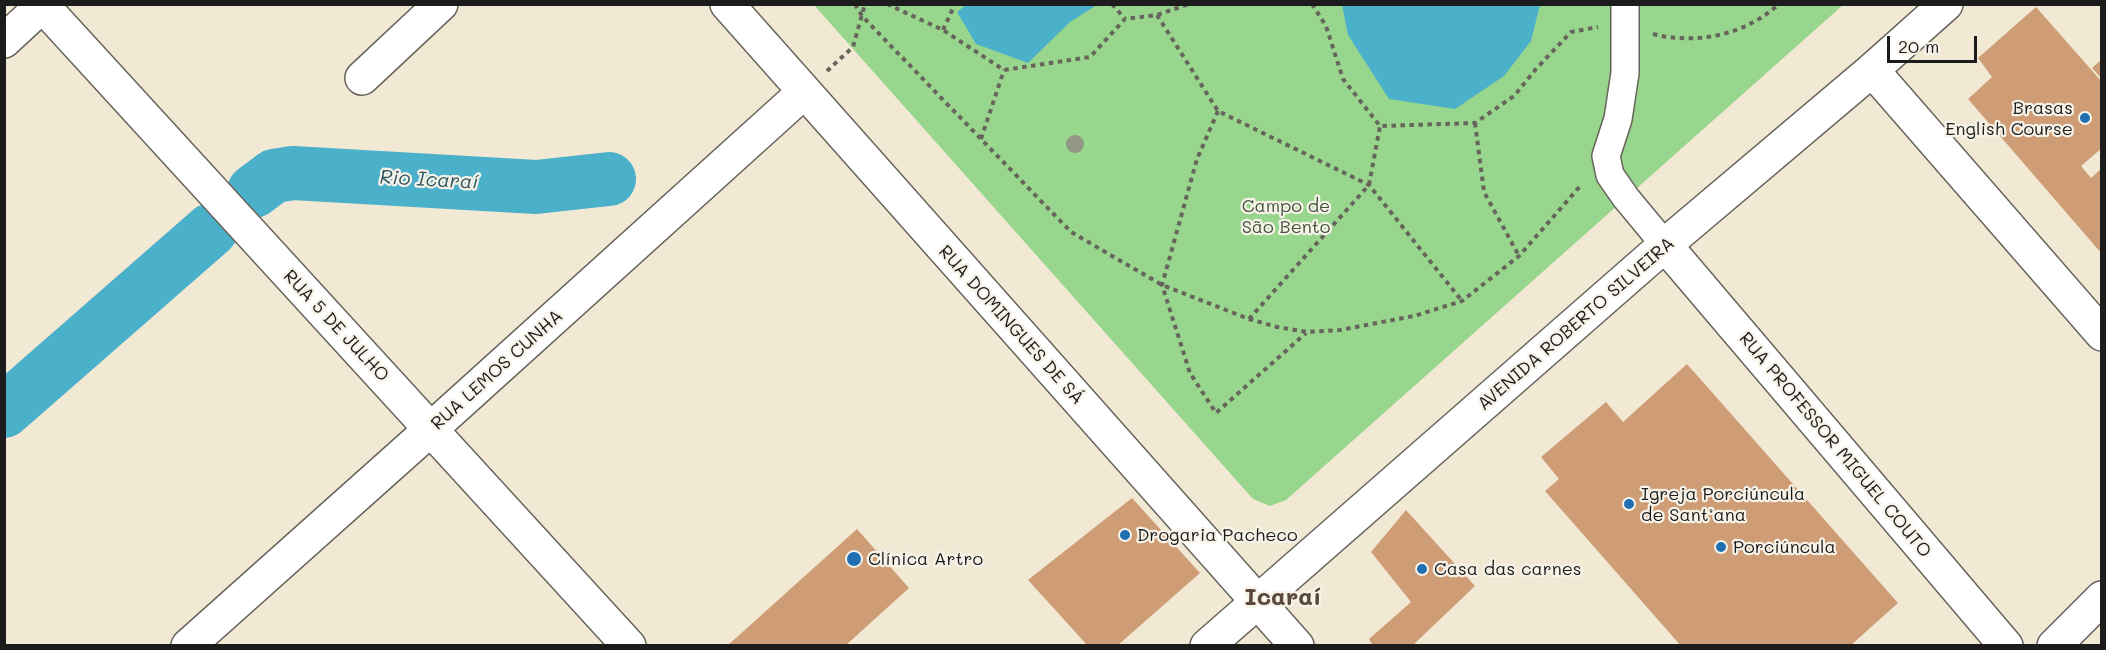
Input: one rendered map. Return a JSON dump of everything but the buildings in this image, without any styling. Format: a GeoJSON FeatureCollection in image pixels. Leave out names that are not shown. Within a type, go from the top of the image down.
{"type":"FeatureCollection","features":[{"type":"Feature","properties":{"kind":"street"},"geometry":{"type":"LineString","coordinates":[[362,78],[441,4]]}},
{"type":"Feature","properties":{"kind":"street","name":"RUA DOMINGUES DE SÁ"},"geometry":{"type":"LineString","coordinates":[[727,4],[1297,645]]}},
{"type":"Feature","properties":{"kind":"street","name":"AVENIDA ROBERTO SILVEIRA"},"geometry":{"type":"LineString","coordinates":[[1208,645],[1665,245],[1872,70],[1946,4]]}},
{"type":"Feature","properties":{"kind":"street"},"geometry":{"type":"LineString","coordinates":[[4,40],[44,5]]}},
{"type":"Feature","properties":{"kind":"street","name":"RUA 5 DE JULHO"},"geometry":{"type":"LineString","coordinates":[[44,5],[629,645]]}},
{"type":"Feature","properties":{"kind":"street"},"geometry":{"type":"LineString","coordinates":[[1625,13],[1625,73],[1618,119],[1606,156],[1610,175],[1665,245]]}},
{"type":"Feature","properties":{"kind":"street"},"geometry":{"type":"LineString","coordinates":[[1872,70],[2102,334]]}},
{"type":"Feature","properties":{"kind":"street","name":"RUA LEMOS CUNHA"},"geometry":{"type":"LineString","coordinates":[[188,645],[804,92]]}},
{"type":"Feature","properties":{"kind":"street","name":"RUA PROFESSOR MIGUEL COUTO"},"geometry":{"type":"LineString","coordinates":[[1665,245],[2006,645]]}},
{"type":"Feature","properties":{"kind":"street"},"geometry":{"type":"LineString","coordinates":[[2054,645],[2102,598]]}},
{"type":"Feature","properties":{"kind":"path"},"geometry":{"type":"LineString","coordinates":[[855,4],[862,16],[1071,232],[1162,285],[1249,319],[1307,332],[1340,330],[1414,316],[1462,301],[1519,256],[1606,156]]}},
{"type":"Feature","properties":{"kind":"path"},"geometry":{"type":"LineString","coordinates":[[804,92],[853,47],[865,4]]}},
{"type":"Feature","properties":{"kind":"path"},"geometry":{"type":"LineString","coordinates":[[887,4],[943,30],[1004,70],[1090,57],[1125,19],[1157,15],[1189,4]]}},
{"type":"Feature","properties":{"kind":"path"},"geometry":{"type":"LineString","coordinates":[[943,30],[955,4]]}},
{"type":"Feature","properties":{"kind":"path"},"geometry":{"type":"LineString","coordinates":[[1249,319],[1369,185],[1380,126],[1343,79],[1326,26],[1312,4]]}},
{"type":"Feature","properties":{"kind":"path"},"geometry":{"type":"LineString","coordinates":[[1380,126],[1475,123],[1514,96],[1571,32],[1625,13],[1636,30],[1658,35],[1707,37],[1719,36],[1742,28],[1779,4]]}},
{"type":"Feature","properties":{"kind":"path"},"geometry":{"type":"LineString","coordinates":[[1113,5],[1125,19]]}},
{"type":"Feature","properties":{"kind":"path"},"geometry":{"type":"LineString","coordinates":[[1157,15],[1218,111],[1369,185],[1462,301]]}},
{"type":"Feature","properties":{"kind":"path"},"geometry":{"type":"LineString","coordinates":[[981,139],[1004,70]]}},
{"type":"Feature","properties":{"kind":"path"},"geometry":{"type":"LineString","coordinates":[[1218,111],[1197,159],[1162,285],[1190,374],[1216,413],[1307,332]]}},
{"type":"Feature","properties":{"kind":"path"},"geometry":{"type":"LineString","coordinates":[[1475,123],[1484,192],[1519,256]]}},
{"type":"Feature","properties":{"kind":"green space","name":"Campo de São Bento"},"geometry":{"type":"Polygon","coordinates":[[[814,5],[1843,5],[1286,500],[1270,506],[1253,499],[814,5]]]}},
{"type":"Feature","properties":{"kind":"water"},"geometry":{"type":"Polygon","coordinates":[[[1342,4],[1540,5],[1531,41],[1504,76],[1455,109],[1389,99],[1348,35],[1342,4]]]}},
{"type":"Feature","properties":{"kind":"water"},"geometry":{"type":"Polygon","coordinates":[[[966,5],[1097,5],[1070,22],[1028,63],[976,44],[957,12],[966,5]]]}},
{"type":"Feature","properties":{"kind":"waterway","name":"Rio Icaraí"},"geometry":{"type":"LineString","coordinates":[[254,191],[274,176],[293,173],[536,187],[609,179]]}},
{"type":"Feature","properties":{"kind":"waterway","name":"Rio Icaraí"},"geometry":{"type":"LineString","coordinates":[[4,411],[211,230]]}},
{"type":"Feature","properties":{"kind":"place","name":"Brasas English Course"},"geometry":{"type":"Point","coordinates":[2085,118]}},
{"type":"Feature","properties":{"kind":"place","name":"Igreja Porciúncula de Sant’ana"},"geometry":{"type":"Point","coordinates":[1629,504]}},
{"type":"Feature","properties":{"kind":"place","name":"Drogaria Pacheco"},"geometry":{"type":"Point","coordinates":[1125,535]}},
{"type":"Feature","properties":{"kind":"place","name":"Porciúncula"},"geometry":{"type":"Point","coordinates":[1721,547]}},
{"type":"Feature","properties":{"kind":"place","name":"Clínica Artro"},"geometry":{"type":"Point","coordinates":[854,559]}},
{"type":"Feature","properties":{"kind":"place","name":"Casa das carnes"},"geometry":{"type":"Point","coordinates":[1422,569]}},
{"type":"Feature","properties":{"kind":"district","name":"Icaraí"},"geometry":{"type":"Point","coordinates":[1283,598]}}]}
